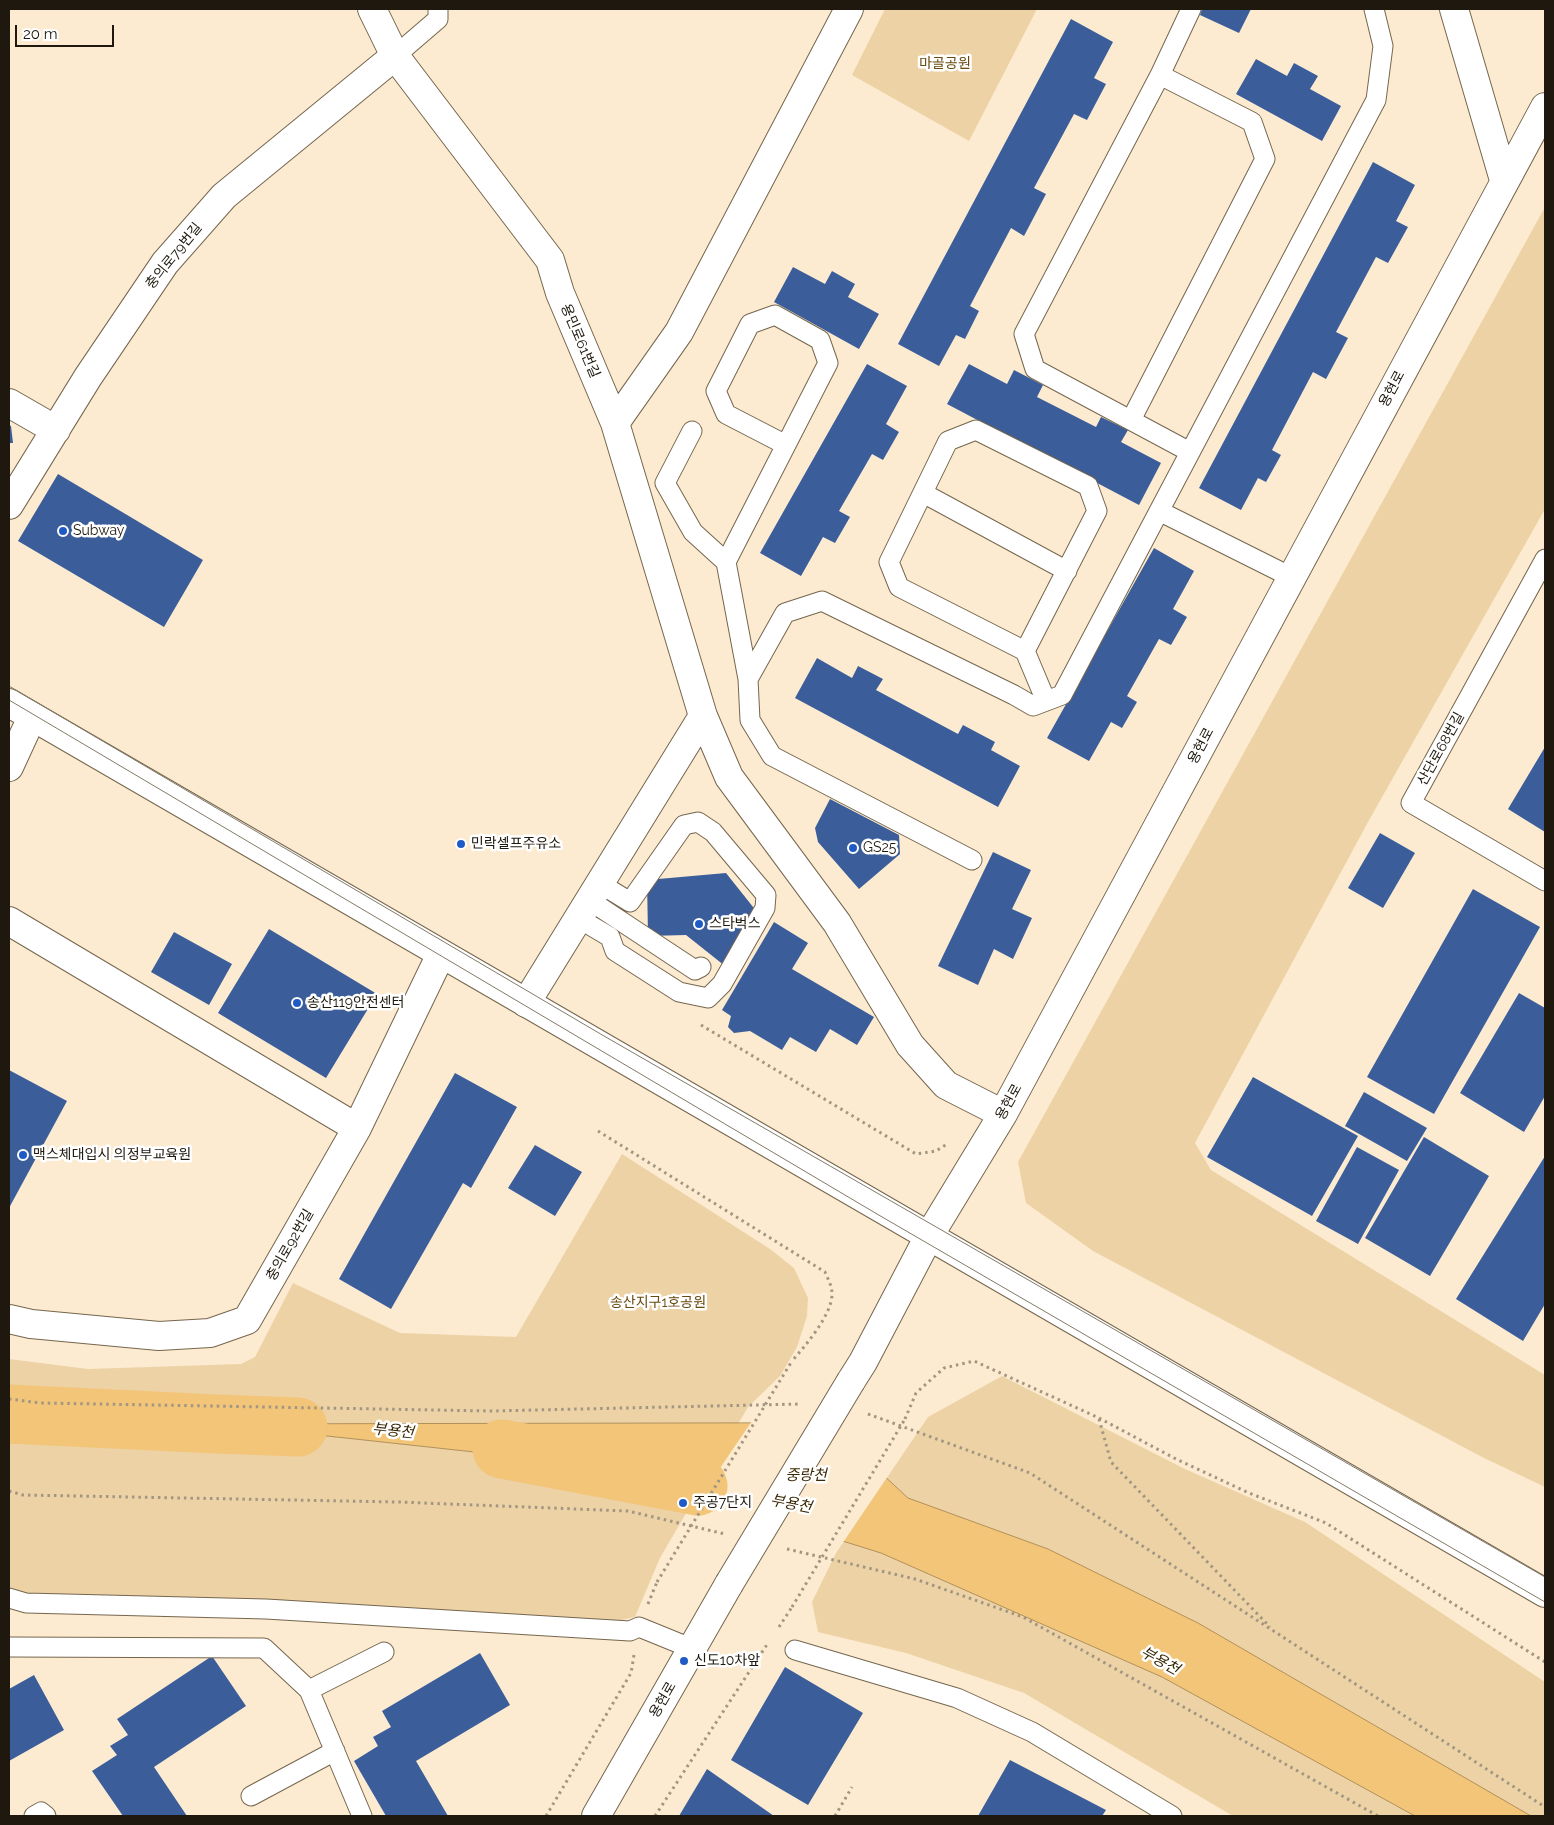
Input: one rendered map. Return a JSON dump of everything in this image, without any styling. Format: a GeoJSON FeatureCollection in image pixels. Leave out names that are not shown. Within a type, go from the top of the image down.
{"type":"FeatureCollection","features":[{"type":"Feature","properties":{"kind":"street","name":"용민로61번길"},"geometry":{"type":"LineString","coordinates":[[372,9],[395,56],[550,260],[560,293],[615,424],[703,716],[729,777],[837,922],[910,1045],[946,1085],[1003,1114]]}},
{"type":"Feature","properties":{"kind":"street"},"geometry":{"type":"LineString","coordinates":[[615,424],[680,332],[849,9]]}},
{"type":"Feature","properties":{"kind":"street"},"geometry":{"type":"LineString","coordinates":[[1454,9],[1504,180]]}},
{"type":"Feature","properties":{"kind":"street","name":"충의로79번길"},"geometry":{"type":"LineString","coordinates":[[9,504],[88,377],[165,263],[224,196],[395,56]]}},
{"type":"Feature","properties":{"kind":"street","name":"용현로"},"geometry":{"type":"LineString","coordinates":[[596,1816],[729,1584],[863,1362],[929,1236],[1003,1114],[1504,180],[1545,107]]}},
{"type":"Feature","properties":{"kind":"street"},"geometry":{"type":"LineString","coordinates":[[9,403],[56,430]]}},
{"type":"Feature","properties":{"kind":"street"},"geometry":{"type":"LineString","coordinates":[[9,703],[1545,1593]]}},
{"type":"Feature","properties":{"kind":"street"},"geometry":{"type":"LineString","coordinates":[[526,1003],[703,716]]}},
{"type":"Feature","properties":{"kind":"street"},"geometry":{"type":"LineString","coordinates":[[9,767],[32,717]]}},
{"type":"Feature","properties":{"kind":"street"},"geometry":{"type":"LineString","coordinates":[[9,921],[357,1128]]}},
{"type":"Feature","properties":{"kind":"street","name":"충의로92번길"},"geometry":{"type":"LineString","coordinates":[[9,1319],[31,1324],[159,1336],[210,1333],[247,1320],[357,1128],[441,954]]}},
{"type":"Feature","properties":{"kind":"lane"},"geometry":{"type":"LineString","coordinates":[[395,56],[438,19],[438,9]]}},
{"type":"Feature","properties":{"kind":"lane"},"geometry":{"type":"LineString","coordinates":[[1190,452],[1034,369],[1024,334],[1160,76],[1191,9]]}},
{"type":"Feature","properties":{"kind":"lane"},"geometry":{"type":"LineString","coordinates":[[748,679],[785,613],[822,602],[1033,706],[1062,695],[1376,100],[1383,46],[1374,9]]}},
{"type":"Feature","properties":{"kind":"lane"},"geometry":{"type":"LineString","coordinates":[[1131,420],[1265,159],[1252,122],[1160,76]]}},
{"type":"Feature","properties":{"kind":"lane"},"geometry":{"type":"LineString","coordinates":[[726,562],[786,445],[828,363],[820,340],[775,315],[750,324],[716,391],[726,414],[786,445]]}},
{"type":"Feature","properties":{"kind":"lane"},"geometry":{"type":"LineString","coordinates":[[692,430],[665,483],[693,532],[726,562],[748,679],[750,720],[772,756],[972,860]]}},
{"type":"Feature","properties":{"kind":"lane"},"geometry":{"type":"LineString","coordinates":[[1025,651],[1097,511],[1088,486],[976,430],[948,440],[889,562],[899,587],[1025,651],[1046,701]]}},
{"type":"Feature","properties":{"kind":"lane"},"geometry":{"type":"LineString","coordinates":[[923,493],[1067,571]]}},
{"type":"Feature","properties":{"kind":"lane"},"geometry":{"type":"LineString","coordinates":[[1159,511],[1291,577]]}},
{"type":"Feature","properties":{"kind":"lane","name":"산단로68번길"},"geometry":{"type":"LineString","coordinates":[[1545,559],[1411,803],[1545,881]]}},
{"type":"Feature","properties":{"kind":"lane"},"geometry":{"type":"LineString","coordinates":[[589,901],[610,937],[615,951],[679,992],[708,998],[722,984],[765,908],[766,895],[713,832],[698,822],[684,825],[630,902],[610,937]]}},
{"type":"Feature","properties":{"kind":"lane"},"geometry":{"type":"LineString","coordinates":[[589,901],[630,902]]}},
{"type":"Feature","properties":{"kind":"lane"},"geometry":{"type":"LineString","coordinates":[[589,901],[695,970],[701,967]]}},
{"type":"Feature","properties":{"kind":"lane"},"geometry":{"type":"LineString","coordinates":[[9,1598],[26,1603],[266,1609],[630,1631],[639,1626],[693,1649]]}},
{"type":"Feature","properties":{"kind":"lane"},"geometry":{"type":"LineString","coordinates":[[9,1647],[264,1648],[309,1690],[335,1751],[358,1815]]}},
{"type":"Feature","properties":{"kind":"lane"},"geometry":{"type":"LineString","coordinates":[[795,1650],[957,1698],[1032,1732],[1172,1816]]}},
{"type":"Feature","properties":{"kind":"lane"},"geometry":{"type":"LineString","coordinates":[[309,1690],[384,1652]]}},
{"type":"Feature","properties":{"kind":"lane"},"geometry":{"type":"LineString","coordinates":[[251,1796],[335,1751]]}},
{"type":"Feature","properties":{"kind":"lane"},"geometry":{"type":"LineString","coordinates":[[34,1816],[41,1812],[46,1816]]}},
{"type":"Feature","properties":{"kind":"path"},"geometry":{"type":"LineString","coordinates":[[698,1023],[916,1154],[936,1151],[954,1140]]}},
{"type":"Feature","properties":{"kind":"path"},"geometry":{"type":"LineString","coordinates":[[546,1816],[631,1673],[639,1626],[657,1582],[792,1362],[815,1333],[827,1310],[832,1295],[825,1272],[598,1131]]}},
{"type":"Feature","properties":{"kind":"path"},"geometry":{"type":"LineString","coordinates":[[775,1632],[905,1419],[916,1393],[944,1368],[974,1361],[1099,1418],[1176,1459],[1249,1493],[1326,1523],[1545,1662]]}},
{"type":"Feature","properties":{"kind":"path"},"geometry":{"type":"LineString","coordinates":[[1099,1418],[1111,1462],[1275,1633]]}},
{"type":"Feature","properties":{"kind":"path"},"geometry":{"type":"LineString","coordinates":[[655,1816],[770,1641]]}},
{"type":"Feature","properties":{"kind":"path"},"geometry":{"type":"LineString","coordinates":[[834,1816],[852,1787]]}},
{"type":"Feature","properties":{"kind":"green space","name":"마골공원"},"geometry":{"type":"Polygon","coordinates":[[[885,9],[1037,9],[969,141],[852,75],[885,9]]]}},
{"type":"Feature","properties":{"kind":"green space"},"geometry":{"type":"Polygon","coordinates":[[[1545,207],[1545,509],[1368,822],[1195,1143],[1211,1170],[1545,1375],[1545,1487],[1484,1458],[1093,1251],[1026,1203],[1018,1162],[1545,207]]]}},
{"type":"Feature","properties":{"kind":"green space","name":"송산지구1호공원"},"geometry":{"type":"Polygon","coordinates":[[[622,1154],[770,1249],[794,1268],[808,1298],[807,1316],[797,1347],[780,1376],[748,1407],[660,1558],[635,1617],[617,1621],[9,1598],[9,1359],[88,1369],[241,1364],[255,1357],[293,1283],[400,1333],[516,1337],[622,1154]]]}},
{"type":"Feature","properties":{"kind":"green space"},"geometry":{"type":"Polygon","coordinates":[[[1002,1376],[1185,1469],[1305,1522],[1545,1682],[1545,1816],[1233,1816],[1024,1693],[906,1653],[818,1632],[812,1602],[836,1553],[928,1417],[1002,1376]]]}},
{"type":"Feature","properties":{"kind":"water","name":"중랑천"},"geometry":{"type":"Polygon","coordinates":[[[827,1423],[908,1498],[1048,1549],[1198,1623],[1531,1816],[1415,1816],[1162,1677],[881,1553],[603,1466],[217,1424],[827,1423]]]}},
{"type":"Feature","properties":{"kind":"pier"},"geometry":{"type":"Polygon","coordinates":[[[752,1421],[828,1421],[888,1476],[842,1544],[699,1499],[752,1421]]]}},
{"type":"Feature","properties":{"kind":"building"},"geometry":{"type":"Polygon","coordinates":[[[1202,9],[1251,9],[1239,33],[1200,15],[1202,9]]]}},
{"type":"Feature","properties":{"kind":"building"},"geometry":{"type":"Polygon","coordinates":[[[1071,19],[1113,42],[1094,78],[1106,84],[1087,120],[1074,114],[1034,188],[1046,194],[1024,236],[1011,228],[970,306],[979,311],[965,339],[956,335],[939,366],[898,344],[1071,19]]]}},
{"type":"Feature","properties":{"kind":"building"},"geometry":{"type":"Polygon","coordinates":[[[1256,59],[1287,76],[1294,63],[1318,76],[1310,89],[1341,106],[1322,141],[1236,94],[1256,59]]]}},
{"type":"Feature","properties":{"kind":"building"},"geometry":{"type":"Polygon","coordinates":[[[1373,162],[1415,185],[1396,221],[1408,227],[1388,263],[1376,257],[1336,332],[1348,338],[1326,379],[1313,372],[1272,450],[1281,455],[1266,482],[1258,478],[1241,510],[1199,488],[1373,162]]]}},
{"type":"Feature","properties":{"kind":"building"},"geometry":{"type":"Polygon","coordinates":[[[793,267],[825,284],[832,271],[855,284],[848,297],[879,314],[859,349],[774,302],[793,267]]]}},
{"type":"Feature","properties":{"kind":"building"},"geometry":{"type":"Polygon","coordinates":[[[867,364],[907,386],[886,424],[899,432],[883,460],[872,454],[839,511],[850,517],[835,543],[823,537],[801,576],[760,553],[867,364]]]}},
{"type":"Feature","properties":{"kind":"building"},"geometry":{"type":"Polygon","coordinates":[[[969,364],[1007,384],[1014,370],[1043,385],[1037,397],[1096,427],[1101,417],[1128,430],[1121,442],[1161,463],[1139,505],[947,404],[969,364]]]}},
{"type":"Feature","properties":{"kind":"building"},"geometry":{"type":"Polygon","coordinates":[[[9,425],[11,426],[13,443],[9,443],[9,425]]]}},
{"type":"Feature","properties":{"kind":"building"},"geometry":{"type":"Polygon","coordinates":[[[58,474],[203,560],[164,627],[18,541],[58,474]]]}},
{"type":"Feature","properties":{"kind":"building"},"geometry":{"type":"Polygon","coordinates":[[[1154,548],[1194,571],[1173,609],[1187,617],[1171,645],[1159,639],[1127,696],[1137,702],[1122,728],[1111,722],[1089,761],[1047,738],[1154,548]]]}},
{"type":"Feature","properties":{"kind":"building"},"geometry":{"type":"Polygon","coordinates":[[[817,658],[852,678],[858,666],[883,679],[876,690],[958,734],[963,725],[995,742],[991,750],[1020,766],[998,807],[795,698],[817,658]]]}},
{"type":"Feature","properties":{"kind":"building"},"geometry":{"type":"Polygon","coordinates":[[[1545,747],[1545,832],[1508,809],[1545,747]]]}},
{"type":"Feature","properties":{"kind":"building"},"geometry":{"type":"Polygon","coordinates":[[[830,799],[899,835],[900,854],[859,889],[818,842],[815,828],[830,799]]]}},
{"type":"Feature","properties":{"kind":"building"},"geometry":{"type":"Polygon","coordinates":[[[1380,833],[1415,853],[1383,908],[1348,888],[1380,833]]]}},
{"type":"Feature","properties":{"kind":"building"},"geometry":{"type":"Polygon","coordinates":[[[993,852],[1031,870],[1012,909],[1032,918],[1013,959],[994,949],[978,985],[938,966],[993,852]]]}},
{"type":"Feature","properties":{"kind":"building","name":"스타벅스"},"geometry":{"type":"Polygon","coordinates":[[[726,873],[757,912],[725,966],[686,935],[648,936],[647,880],[726,873]]]}},
{"type":"Feature","properties":{"kind":"building"},"geometry":{"type":"Polygon","coordinates":[[[1473,889],[1540,927],[1434,1114],[1367,1077],[1473,889]]]}},
{"type":"Feature","properties":{"kind":"building"},"geometry":{"type":"Polygon","coordinates":[[[774,922],[808,943],[792,969],[874,1017],[857,1045],[830,1029],[816,1052],[790,1037],[782,1050],[750,1031],[734,1033],[728,1027],[731,1016],[722,1010],[774,922]]]}},
{"type":"Feature","properties":{"kind":"building","name":"송산119안전센터"},"geometry":{"type":"Polygon","coordinates":[[[269,929],[377,994],[326,1078],[218,1013],[269,929]]]}},
{"type":"Feature","properties":{"kind":"building"},"geometry":{"type":"Polygon","coordinates":[[[174,932],[232,964],[209,1005],[151,972],[174,932]]]}},
{"type":"Feature","properties":{"kind":"building"},"geometry":{"type":"Polygon","coordinates":[[[1519,993],[1545,1008],[1545,1096],[1524,1132],[1460,1093],[1519,993]]]}},
{"type":"Feature","properties":{"kind":"building","name":"맥스체대입시 의정부교육원"},"geometry":{"type":"Polygon","coordinates":[[[9,1070],[67,1101],[9,1208],[9,1070]]]}},
{"type":"Feature","properties":{"kind":"building"},"geometry":{"type":"Polygon","coordinates":[[[455,1073],[517,1107],[471,1188],[463,1183],[391,1309],[339,1279],[455,1073]]]}},
{"type":"Feature","properties":{"kind":"building"},"geometry":{"type":"Polygon","coordinates":[[[1253,1077],[1358,1136],[1312,1216],[1207,1157],[1253,1077]]]}},
{"type":"Feature","properties":{"kind":"building"},"geometry":{"type":"Polygon","coordinates":[[[1364,1092],[1427,1128],[1407,1161],[1345,1126],[1364,1092]]]}},
{"type":"Feature","properties":{"kind":"building"},"geometry":{"type":"Polygon","coordinates":[[[1424,1137],[1489,1176],[1430,1276],[1365,1238],[1424,1137]]]}},
{"type":"Feature","properties":{"kind":"building"},"geometry":{"type":"Polygon","coordinates":[[[535,1145],[582,1172],[555,1216],[508,1188],[535,1145]]]}},
{"type":"Feature","properties":{"kind":"building"},"geometry":{"type":"Polygon","coordinates":[[[1357,1147],[1399,1170],[1358,1244],[1316,1221],[1357,1147]]]}},
{"type":"Feature","properties":{"kind":"building"},"geometry":{"type":"Polygon","coordinates":[[[1545,1156],[1545,1304],[1523,1341],[1456,1299],[1545,1156]]]}},
{"type":"Feature","properties":{"kind":"building"},"geometry":{"type":"Polygon","coordinates":[[[480,1653],[510,1705],[416,1761],[448,1816],[386,1816],[354,1761],[378,1746],[373,1737],[391,1727],[382,1711],[480,1653]]]}},
{"type":"Feature","properties":{"kind":"building"},"geometry":{"type":"Polygon","coordinates":[[[212,1656],[246,1706],[154,1767],[187,1816],[123,1816],[92,1771],[117,1755],[110,1746],[128,1735],[117,1719],[212,1656]]]}},
{"type":"Feature","properties":{"kind":"building"},"geometry":{"type":"Polygon","coordinates":[[[785,1667],[863,1713],[808,1805],[731,1760],[785,1667]]]}},
{"type":"Feature","properties":{"kind":"building"},"geometry":{"type":"Polygon","coordinates":[[[34,1675],[64,1730],[9,1761],[9,1689],[34,1675]]]}},
{"type":"Feature","properties":{"kind":"building"},"geometry":{"type":"Polygon","coordinates":[[[1010,1760],[1106,1810],[1102,1816],[978,1816],[1010,1760]]]}},
{"type":"Feature","properties":{"kind":"building"},"geometry":{"type":"Polygon","coordinates":[[[707,1769],[774,1816],[679,1816],[707,1769]]]}},
{"type":"Feature","properties":{"kind":"waterway","name":"부용천"},"geometry":{"type":"LineString","coordinates":[[9,1414],[298,1427]]}},
{"type":"Feature","properties":{"kind":"waterway","name":"부용천"},"geometry":{"type":"LineString","coordinates":[[502,1449],[698,1486]]}},
{"type":"Feature","properties":{"kind":"tram line"},"geometry":{"type":"LineString","coordinates":[[9,686],[604,1036],[1545,1577]]}},
{"type":"Feature","properties":{"kind":"tram line"},"geometry":{"type":"LineString","coordinates":[[9,700],[877,1214],[1545,1602]]}},
{"type":"Feature","properties":{"kind":"place","name":"Subway"},"geometry":{"type":"Point","coordinates":[63,531]}},
{"type":"Feature","properties":{"kind":"place","name":"민락셀프주유소"},"geometry":{"type":"Point","coordinates":[461,844]}},
{"type":"Feature","properties":{"kind":"place","name":"GS25"},"geometry":{"type":"Point","coordinates":[853,848]}},
{"type":"Feature","properties":{"kind":"place","name":"스타벅스"},"geometry":{"type":"Point","coordinates":[699,924]}},
{"type":"Feature","properties":{"kind":"place","name":"송산119안전센터"},"geometry":{"type":"Point","coordinates":[297,1003]}},
{"type":"Feature","properties":{"kind":"place","name":"맥스체대입시 의정부교육원"},"geometry":{"type":"Point","coordinates":[23,1155]}},
{"type":"Feature","properties":{"kind":"place","name":"주공7단지"},"geometry":{"type":"Point","coordinates":[683,1503]}},
{"type":"Feature","properties":{"kind":"place","name":"신도10차앞"},"geometry":{"type":"Point","coordinates":[684,1661]}}]}
